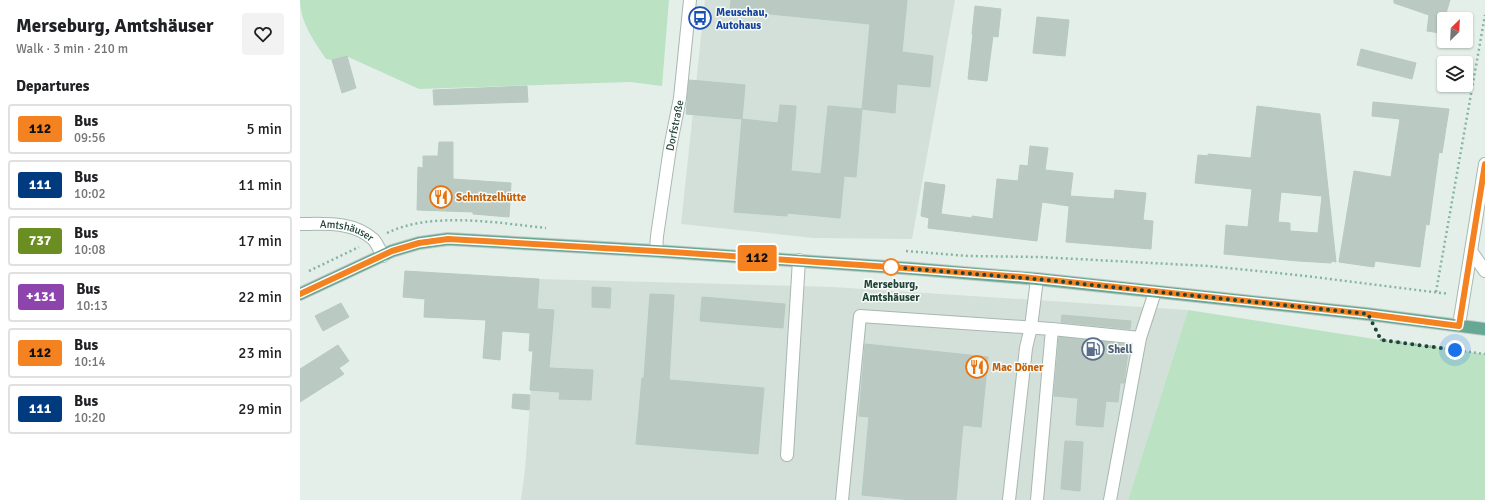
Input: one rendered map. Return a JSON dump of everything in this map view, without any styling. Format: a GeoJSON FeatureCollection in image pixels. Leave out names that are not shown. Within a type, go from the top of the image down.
{"type":"FeatureCollection","features":[{"type":"Feature","properties":{"kind":"main road","name":"Amtshäuser"},"geometry":{"type":"LineString","coordinates":[[300,294],[392,251],[419,243],[448,239],[800,260],[1036,279],[1368,314],[1485,329]]}},
{"type":"Feature","properties":{"kind":"street","name":"Dorfstraße"},"geometry":{"type":"LineString","coordinates":[[656,251],[670,148],[680,98],[690,0]]}},
{"type":"Feature","properties":{"kind":"street"},"geometry":{"type":"LineString","coordinates":[[1459,326],[1485,164]]}},
{"type":"Feature","properties":{"kind":"street","name":"Amtshäuser"},"geometry":{"type":"LineString","coordinates":[[300,224],[341,224],[357,230],[374,240],[383,256]]}},
{"type":"Feature","properties":{"kind":"street"},"geometry":{"type":"LineString","coordinates":[[1471,251],[1485,271]]}},
{"type":"Feature","properties":{"kind":"street"},"geometry":{"type":"LineString","coordinates":[[787,455],[800,260]]}},
{"type":"Feature","properties":{"kind":"street"},"geometry":{"type":"LineString","coordinates":[[1009,500],[1026,348],[1031,327],[1036,279]]}},
{"type":"Feature","properties":{"kind":"street"},"geometry":{"type":"LineString","coordinates":[[1110,500],[1140,338],[1155,292]]}},
{"type":"Feature","properties":{"kind":"street"},"geometry":{"type":"LineString","coordinates":[[842,500],[860,316],[1031,327],[1140,338]]}},
{"type":"Feature","properties":{"kind":"street"},"geometry":{"type":"LineString","coordinates":[[1037,500],[1052,329]]}},
{"type":"Feature","properties":{"kind":"path"},"geometry":{"type":"LineString","coordinates":[[1436,292],[1485,16]]}},
{"type":"Feature","properties":{"kind":"path"},"geometry":{"type":"LineString","coordinates":[[1368,314],[1381,340],[1485,354]]}},
{"type":"Feature","properties":{"kind":"shaded area"},"geometry":{"type":"Polygon","coordinates":[[[705,0],[955,0],[912,239],[813,238],[681,224],[705,0]]]}},
{"type":"Feature","properties":{"kind":"shaded area"},"geometry":{"type":"Polygon","coordinates":[[[539,279],[833,287],[1188,310],[1128,500],[521,500],[525,470],[539,279]]]}},
{"type":"Feature","properties":{"kind":"green space"},"geometry":{"type":"Polygon","coordinates":[[[300,0],[669,0],[662,86],[630,82],[419,89],[346,56],[332,60],[326,59],[312,38],[305,24],[302,16],[300,0]]]}},
{"type":"Feature","properties":{"kind":"green space"},"geometry":{"type":"Polygon","coordinates":[[[1188,310],[1381,340],[1485,354],[1485,500],[1128,500],[1188,310]]]}},
{"type":"Feature","properties":{"kind":"building"},"geometry":{"type":"Polygon","coordinates":[[[731,0],[907,0],[902,52],[933,56],[930,87],[897,84],[895,113],[862,109],[870,24],[730,10],[731,0]]]}},
{"type":"Feature","properties":{"kind":"building"},"geometry":{"type":"Polygon","coordinates":[[[1394,0],[1450,0],[1446,12],[1437,12],[1437,33],[1427,31],[1429,15],[1394,3],[1394,0]]]}},
{"type":"Feature","properties":{"kind":"building"},"geometry":{"type":"Polygon","coordinates":[[[975,6],[1001,9],[998,37],[993,36],[987,81],[968,79],[975,6]]]}},
{"type":"Feature","properties":{"kind":"building"},"geometry":{"type":"Polygon","coordinates":[[[1037,17],[1069,20],[1065,56],[1033,53],[1037,17]]]}},
{"type":"Feature","properties":{"kind":"building"},"geometry":{"type":"Polygon","coordinates":[[[1361,49],[1416,63],[1412,79],[1357,65],[1361,49]]]}},
{"type":"Feature","properties":{"kind":"building"},"geometry":{"type":"Polygon","coordinates":[[[347,56],[356,88],[342,93],[332,60],[347,56]]]}},
{"type":"Feature","properties":{"kind":"building"},"geometry":{"type":"Polygon","coordinates":[[[689,80],[745,85],[742,119],[686,114],[689,80]]]}},
{"type":"Feature","properties":{"kind":"building"},"geometry":{"type":"Polygon","coordinates":[[[527,86],[528,102],[434,105],[433,90],[527,86]]]}},
{"type":"Feature","properties":{"kind":"building"},"geometry":{"type":"Polygon","coordinates":[[[1373,102],[1449,109],[1442,153],[1439,152],[1429,225],[1426,224],[1420,267],[1375,261],[1374,267],[1339,262],[1354,171],[1391,177],[1400,119],[1372,116],[1373,102]]]}},
{"type":"Feature","properties":{"kind":"building"},"geometry":{"type":"Polygon","coordinates":[[[780,105],[796,106],[791,171],[821,174],[828,106],[862,109],[856,177],[844,176],[840,218],[787,213],[787,216],[734,212],[742,119],[778,123],[780,105]]]}},
{"type":"Feature","properties":{"kind":"building"},"geometry":{"type":"Polygon","coordinates":[[[1257,106],[1320,114],[1336,262],[1298,261],[1224,254],[1226,225],[1248,227],[1252,189],[1195,183],[1198,155],[1208,156],[1208,154],[1251,158],[1257,106]],[[1281,192],[1278,222],[1290,223],[1290,231],[1318,233],[1322,196],[1281,192]]]}},
{"type":"Feature","properties":{"kind":"building"},"geometry":{"type":"Polygon","coordinates":[[[439,142],[453,142],[453,179],[511,183],[509,217],[473,214],[473,212],[417,210],[418,167],[423,168],[423,156],[438,156],[439,142]]]}},
{"type":"Feature","properties":{"kind":"building"},"geometry":{"type":"Polygon","coordinates":[[[1030,146],[1048,148],[1045,170],[1073,173],[1069,206],[1042,202],[1037,241],[928,228],[929,218],[921,216],[925,182],[945,185],[941,214],[993,219],[997,179],[1018,181],[1020,165],[1028,166],[1030,146]]]}},
{"type":"Feature","properties":{"kind":"building"},"geometry":{"type":"Polygon","coordinates":[[[1115,190],[1146,193],[1143,220],[1153,221],[1151,249],[1066,242],[1070,196],[1114,199],[1115,190]]]}},
{"type":"Feature","properties":{"kind":"building"},"geometry":{"type":"Polygon","coordinates":[[[405,271],[539,279],[537,309],[554,310],[549,368],[593,370],[591,400],[559,399],[560,392],[530,390],[533,351],[529,351],[530,333],[502,331],[500,360],[483,358],[486,320],[424,317],[425,299],[403,297],[405,271]]]}},
{"type":"Feature","properties":{"kind":"building"},"geometry":{"type":"Polygon","coordinates":[[[592,287],[611,288],[610,308],[592,307],[592,287]]]}},
{"type":"Feature","properties":{"kind":"building"},"geometry":{"type":"Polygon","coordinates":[[[650,294],[674,295],[669,380],[764,388],[758,454],[636,444],[642,378],[644,378],[650,294]]]}},
{"type":"Feature","properties":{"kind":"building"},"geometry":{"type":"Polygon","coordinates":[[[702,297],[785,304],[783,328],[700,321],[702,297]]]}},
{"type":"Feature","properties":{"kind":"building"},"geometry":{"type":"Polygon","coordinates":[[[341,303],[349,317],[323,331],[315,316],[341,303]]]}},
{"type":"Feature","properties":{"kind":"building"},"geometry":{"type":"Polygon","coordinates":[[[1062,315],[1131,321],[1130,329],[1061,322],[1062,315]]]}},
{"type":"Feature","properties":{"kind":"building"},"geometry":{"type":"Polygon","coordinates":[[[1059,337],[1129,344],[1124,383],[1120,383],[1118,402],[1106,401],[1103,427],[1076,425],[1078,398],[1054,396],[1059,337]]]}},
{"type":"Feature","properties":{"kind":"building"},"geometry":{"type":"Polygon","coordinates":[[[865,344],[988,357],[981,427],[963,425],[956,500],[912,500],[862,495],[869,417],[859,416],[865,344]]]}},
{"type":"Feature","properties":{"kind":"building"},"geometry":{"type":"Polygon","coordinates":[[[338,345],[349,361],[339,368],[344,374],[300,402],[300,369],[338,345]]]}},
{"type":"Feature","properties":{"kind":"building"},"geometry":{"type":"Polygon","coordinates":[[[513,394],[530,395],[529,410],[512,408],[513,394]]]}},
{"type":"Feature","properties":{"kind":"building"},"geometry":{"type":"Polygon","coordinates":[[[1065,441],[1083,442],[1080,491],[1061,489],[1065,441]]]}},
{"type":"Feature","properties":{"kind":"bus line","name":"112"},"geometry":{"type":"LineString","coordinates":[[300,294],[392,251],[419,243],[448,239],[672,252],[1022,277],[1368,314],[1459,326],[1485,164]]}},
{"type":"Feature","properties":{"kind":"place","name":"Meuschau, Autohaus"},"geometry":{"type":"Point","coordinates":[700,18]}},
{"type":"Feature","properties":{"kind":"place","name":"Schnitzelhütte"},"geometry":{"type":"Point","coordinates":[441,197]}},
{"type":"Feature","properties":{"kind":"place","name":"Merseburg, Amtshäuser"},"geometry":{"type":"Point","coordinates":[891,267]}},
{"type":"Feature","properties":{"kind":"place","name":"Shell"},"geometry":{"type":"Point","coordinates":[1093,349]}},
{"type":"Feature","properties":{"kind":"place","name":"Mac Döner"},"geometry":{"type":"Point","coordinates":[977,367]}},
{"type":"Feature","properties":{"kind":"route"},"geometry":{"type":"LineString","coordinates":[[891,267],[1036,279],[1368,314],[1381,340],[1455,350]]}}]}
